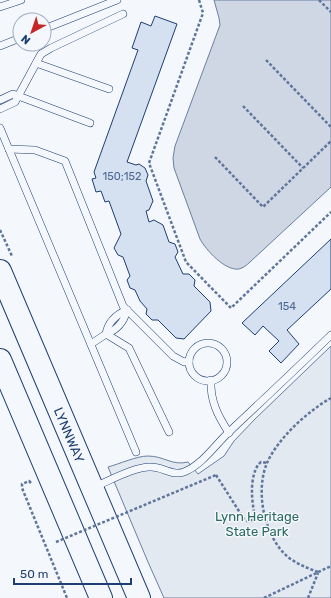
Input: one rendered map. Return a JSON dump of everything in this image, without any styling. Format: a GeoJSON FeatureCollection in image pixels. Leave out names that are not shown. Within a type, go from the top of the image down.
{"type":"FeatureCollection","features":[{"type":"Feature","properties":{"kind":"highway","name":"LYNNWAY"},"geometry":{"type":"LineString","coordinates":[[0,271],[139,598]]}},
{"type":"Feature","properties":{"kind":"highway"},"geometry":{"type":"LineString","coordinates":[[0,360],[100,598]]}},
{"type":"Feature","properties":{"kind":"lane"},"geometry":{"type":"LineString","coordinates":[[0,8],[21,0]]}},
{"type":"Feature","properties":{"kind":"lane"},"geometry":{"type":"LineString","coordinates":[[52,26],[117,0]]}},
{"type":"Feature","properties":{"kind":"lane"},"geometry":{"type":"LineString","coordinates":[[0,109],[15,102],[41,54],[123,14]]}},
{"type":"Feature","properties":{"kind":"lane"},"geometry":{"type":"LineString","coordinates":[[0,46],[12,41]]}},
{"type":"Feature","properties":{"kind":"lane"},"geometry":{"type":"LineString","coordinates":[[36,63],[108,89]]}},
{"type":"Feature","properties":{"kind":"lane"},"geometry":{"type":"LineString","coordinates":[[0,100],[13,94],[90,123]]}},
{"type":"Feature","properties":{"kind":"lane"},"geometry":{"type":"LineString","coordinates":[[0,128],[136,452]]}},
{"type":"Feature","properties":{"kind":"lane"},"geometry":{"type":"LineString","coordinates":[[9,149],[35,150],[66,161],[123,306],[173,356],[184,362],[189,361]]}},
{"type":"Feature","properties":{"kind":"lane"},"geometry":{"type":"LineString","coordinates":[[106,334],[107,326],[118,314],[127,310]]}},
{"type":"Feature","properties":{"kind":"lane"},"geometry":{"type":"LineString","coordinates":[[90,344],[106,334]]}},
{"type":"Feature","properties":{"kind":"lane"},"geometry":{"type":"LineString","coordinates":[[106,334],[129,348],[169,432]]}},
{"type":"Feature","properties":{"kind":"lane"},"geometry":{"type":"LineString","coordinates":[[92,488],[137,468],[152,467],[170,473],[185,472],[200,462],[331,335]]}},
{"type":"Feature","properties":{"kind":"lane"},"geometry":{"type":"LineString","coordinates":[[212,343],[222,350],[226,356],[227,362],[226,369],[217,378],[204,380],[193,374],[189,361],[190,355],[199,345],[212,343]]}},
{"type":"Feature","properties":{"kind":"lane"},"geometry":{"type":"LineString","coordinates":[[211,380],[210,389],[212,401],[220,419],[229,433]]}},
{"type":"Feature","properties":{"kind":"path"},"geometry":{"type":"LineString","coordinates":[[199,0],[203,13],[149,163],[186,262],[231,308],[331,212]]}},
{"type":"Feature","properties":{"kind":"path"},"geometry":{"type":"LineString","coordinates":[[319,0],[331,12]]}},
{"type":"Feature","properties":{"kind":"path"},"geometry":{"type":"LineString","coordinates":[[266,60],[331,127]]}},
{"type":"Feature","properties":{"kind":"path"},"geometry":{"type":"LineString","coordinates":[[243,106],[303,168]]}},
{"type":"Feature","properties":{"kind":"path"},"geometry":{"type":"LineString","coordinates":[[215,157],[263,207],[331,141]]}},
{"type":"Feature","properties":{"kind":"path"},"geometry":{"type":"LineString","coordinates":[[318,572],[301,566],[287,556],[277,545],[270,532],[264,511],[262,480],[267,463],[277,446],[291,430],[312,411],[331,398]]}},
{"type":"Feature","properties":{"kind":"path"},"geometry":{"type":"LineString","coordinates":[[56,542],[216,475],[244,519],[251,521],[255,517],[252,492],[255,472],[258,465],[262,462],[267,463]]}},
{"type":"Feature","properties":{"kind":"path"},"geometry":{"type":"LineString","coordinates":[[32,484],[27,481],[22,484],[22,488],[67,598]]}},
{"type":"Feature","properties":{"kind":"path"},"geometry":{"type":"LineString","coordinates":[[264,598],[331,566]]}},
{"type":"Feature","properties":{"kind":"path"},"geometry":{"type":"LineString","coordinates":[[308,598],[318,572]]}},
{"type":"Feature","properties":{"kind":"green space","name":"Lynn Heritage State Park"},"geometry":{"type":"Polygon","coordinates":[[[331,346],[331,598],[164,598],[108,467],[139,457],[154,456],[177,463],[188,462],[198,474],[224,456],[234,441],[255,419],[331,346]]]}},
{"type":"Feature","properties":{"kind":"shaded area"},"geometry":{"type":"Polygon","coordinates":[[[214,0],[331,0],[331,187],[249,263],[239,269],[228,267],[216,259],[200,239],[174,168],[173,158],[175,146],[220,25],[214,0]]]}},
{"type":"Feature","properties":{"kind":"building"},"geometry":{"type":"Polygon","coordinates":[[[155,16],[177,24],[127,162],[136,165],[139,164],[145,168],[148,175],[146,181],[153,201],[149,210],[146,211],[149,222],[154,220],[163,225],[169,242],[175,244],[178,252],[175,257],[183,274],[189,274],[195,280],[194,286],[210,302],[211,311],[184,339],[176,338],[158,320],[152,320],[146,314],[147,309],[140,301],[135,290],[130,288],[127,280],[130,276],[123,257],[118,255],[114,248],[121,234],[109,201],[105,202],[101,191],[96,192],[92,179],[96,178],[94,172],[138,50],[132,48],[141,22],[151,26],[155,16]]]}},
{"type":"Feature","properties":{"kind":"building"},"geometry":{"type":"Polygon","coordinates":[[[331,239],[331,289],[287,330],[299,344],[281,363],[269,351],[279,341],[263,326],[255,335],[242,323],[331,239]]]}}]}
